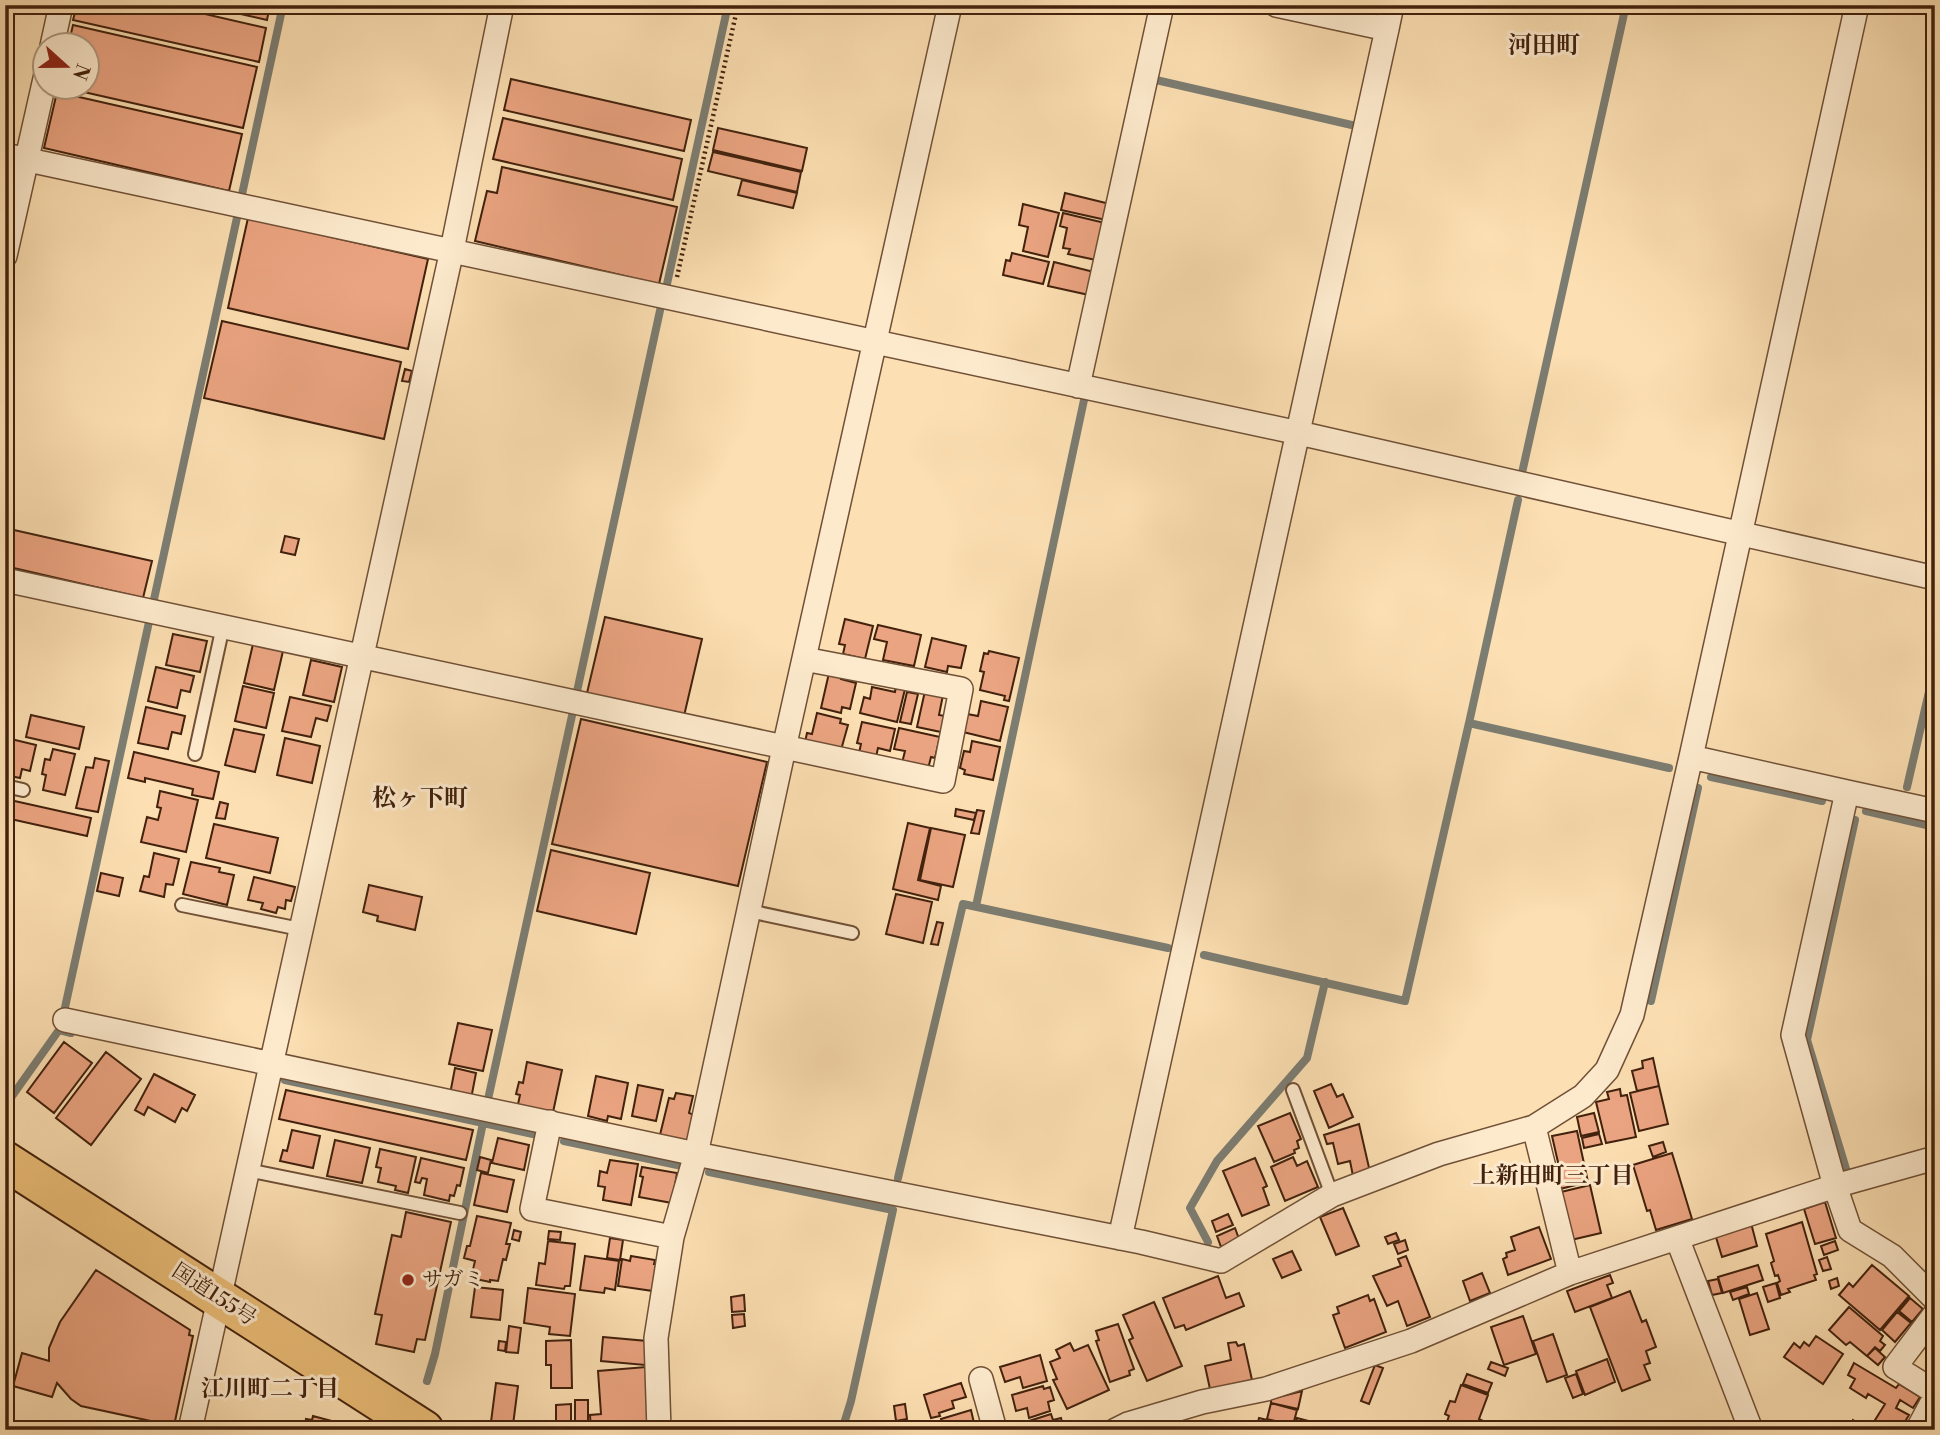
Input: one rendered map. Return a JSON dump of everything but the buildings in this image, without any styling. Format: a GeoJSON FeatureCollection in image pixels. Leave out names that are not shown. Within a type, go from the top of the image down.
{"type":"FeatureCollection","features":[{"type":"Feature","properties":{"kind":"highway","name":"国道155号"},"geometry":{"type":"LineString","coordinates":[[5,1161],[424,1430]]}},
{"type":"Feature","properties":{"kind":"street"},"geometry":{"type":"LineString","coordinates":[[55,32],[61,5]]}},
{"type":"Feature","properties":{"kind":"street"},"geometry":{"type":"LineString","coordinates":[[190,1430],[452,250],[502,5]]}},
{"type":"Feature","properties":{"kind":"street"},"geometry":{"type":"LineString","coordinates":[[659,1430],[656,1338],[672,1237],[696,1154],[950,5]]}},
{"type":"Feature","properties":{"kind":"street"},"geometry":{"type":"LineString","coordinates":[[1078,386],[1162,5]]}},
{"type":"Feature","properties":{"kind":"street"},"geometry":{"type":"LineString","coordinates":[[1276,5],[1387,29]]}},
{"type":"Feature","properties":{"kind":"street"},"geometry":{"type":"LineString","coordinates":[[1120,1238],[1392,5]]}},
{"type":"Feature","properties":{"kind":"street"},"geometry":{"type":"LineString","coordinates":[[65,1020],[696,1154],[1120,1238],[1221,1261],[1332,1195],[1439,1154],[1534,1127],[1583,1096],[1606,1070],[1632,1015],[1857,5]]}},
{"type":"Feature","properties":{"kind":"street"},"geometry":{"type":"LineString","coordinates":[[5,257],[16,157],[36,102]]}},
{"type":"Feature","properties":{"kind":"street"},"geometry":{"type":"LineString","coordinates":[[16,157],[1299,433],[1935,578]]}},
{"type":"Feature","properties":{"kind":"street"},"geometry":{"type":"LineString","coordinates":[[5,580],[943,781],[961,689],[804,659]]}},
{"type":"Feature","properties":{"kind":"street"},"geometry":{"type":"LineString","coordinates":[[1691,757],[1935,811]]}},
{"type":"Feature","properties":{"kind":"street"},"geometry":{"type":"LineString","coordinates":[[1847,792],[1793,1035],[1850,1230],[1892,1255],[1935,1299]]}},
{"type":"Feature","properties":{"kind":"street"},"geometry":{"type":"LineString","coordinates":[[550,1122],[532,1209],[672,1237]]}},
{"type":"Feature","properties":{"kind":"street"},"geometry":{"type":"LineString","coordinates":[[1534,1127],[1570,1273]]}},
{"type":"Feature","properties":{"kind":"street"},"geometry":{"type":"LineString","coordinates":[[1116,1430],[1202,1402],[1265,1389],[1411,1341],[1570,1273],[1835,1186],[1935,1158]]}},
{"type":"Feature","properties":{"kind":"street"},"geometry":{"type":"LineString","coordinates":[[1676,1238],[1751,1430]]}},
{"type":"Feature","properties":{"kind":"street"},"geometry":{"type":"LineString","coordinates":[[1922,1430],[1919,1427],[1935,1395],[1895,1367],[1935,1314]]}},
{"type":"Feature","properties":{"kind":"street"},"geometry":{"type":"LineString","coordinates":[[981,1379],[995,1430]]}},
{"type":"Feature","properties":{"kind":"lane"},"geometry":{"type":"LineString","coordinates":[[195,754],[223,626]]}},
{"type":"Feature","properties":{"kind":"lane"},"geometry":{"type":"LineString","coordinates":[[5,786],[23,790]]}},
{"type":"Feature","properties":{"kind":"lane"},"geometry":{"type":"LineString","coordinates":[[182,905],[300,929]]}},
{"type":"Feature","properties":{"kind":"lane"},"geometry":{"type":"LineString","coordinates":[[748,911],[852,933]]}},
{"type":"Feature","properties":{"kind":"lane"},"geometry":{"type":"LineString","coordinates":[[1293,1090],[1332,1195]]}},
{"type":"Feature","properties":{"kind":"lane"},"geometry":{"type":"LineString","coordinates":[[247,1170],[460,1213]]}},
{"type":"Feature","properties":{"kind":"path"},"geometry":{"type":"LineString","coordinates":[[672,298],[738,5]]}},
{"type":"Feature","properties":{"kind":"waterway"},"geometry":{"type":"LineString","coordinates":[[241,199],[283,5]]}},
{"type":"Feature","properties":{"kind":"waterway"},"geometry":{"type":"LineString","coordinates":[[667,284],[728,5]]}},
{"type":"Feature","properties":{"kind":"waterway"},"geometry":{"type":"LineString","coordinates":[[1522,473],[1626,5]]}},
{"type":"Feature","properties":{"kind":"waterway"},"geometry":{"type":"LineString","coordinates":[[1156,80],[1356,126]]}},
{"type":"Feature","properties":{"kind":"waterway"},"geometry":{"type":"LineString","coordinates":[[153,604],[238,213]]}},
{"type":"Feature","properties":{"kind":"waterway"},"geometry":{"type":"LineString","coordinates":[[576,696],[661,306]]}},
{"type":"Feature","properties":{"kind":"waterway"},"geometry":{"type":"LineString","coordinates":[[976,906],[1084,400]]}},
{"type":"Feature","properties":{"kind":"waterway"},"geometry":{"type":"LineString","coordinates":[[1469,723],[1518,500]]}},
{"type":"Feature","properties":{"kind":"waterway"},"geometry":{"type":"LineString","coordinates":[[64,1012],[149,622]]}},
{"type":"Feature","properties":{"kind":"waterway"},"geometry":{"type":"LineString","coordinates":[[1907,787],[1935,666]]}},
{"type":"Feature","properties":{"kind":"waterway"},"geometry":{"type":"LineString","coordinates":[[487,1104],[573,711]]}},
{"type":"Feature","properties":{"kind":"waterway"},"geometry":{"type":"LineString","coordinates":[[1204,955],[1405,1001],[1469,723],[1669,768]]}},
{"type":"Feature","properties":{"kind":"waterway"},"geometry":{"type":"LineString","coordinates":[[1711,777],[1822,801]]}},
{"type":"Feature","properties":{"kind":"waterway"},"geometry":{"type":"LineString","coordinates":[[1651,1001],[1698,788]]}},
{"type":"Feature","properties":{"kind":"waterway"},"geometry":{"type":"LineString","coordinates":[[1866,811],[1935,827]]}},
{"type":"Feature","properties":{"kind":"waterway"},"geometry":{"type":"LineString","coordinates":[[1846,1169],[1807,1040],[1855,820]]}},
{"type":"Feature","properties":{"kind":"waterway"},"geometry":{"type":"LineString","coordinates":[[898,1178],[963,904],[1168,948]]}},
{"type":"Feature","properties":{"kind":"waterway"},"geometry":{"type":"LineString","coordinates":[[1208,1242],[1190,1208],[1217,1161],[1307,1058],[1325,982]]}},
{"type":"Feature","properties":{"kind":"waterway"},"geometry":{"type":"LineString","coordinates":[[5,1106],[59,1030],[71,1033]]}},
{"type":"Feature","properties":{"kind":"waterway"},"geometry":{"type":"LineString","coordinates":[[285,1080],[533,1134]]}},
{"type":"Feature","properties":{"kind":"waterway"},"geometry":{"type":"LineString","coordinates":[[427,1381],[483,1123]]}},
{"type":"Feature","properties":{"kind":"waterway"},"geometry":{"type":"LineString","coordinates":[[564,1141],[682,1166]]}},
{"type":"Feature","properties":{"kind":"waterway"},"geometry":{"type":"LineString","coordinates":[[709,1172],[893,1210],[851,1401],[842,1430]]}},
{"type":"Feature","properties":{"kind":"place","name":"サガミ"},"geometry":{"type":"Point","coordinates":[408,1280]}},
{"type":"Feature","properties":{"kind":"district","name":"河田町"},"geometry":{"type":"Point","coordinates":[1544,46]}},
{"type":"Feature","properties":{"kind":"district","name":"松ヶ下町"},"geometry":{"type":"Point","coordinates":[420,799]}},
{"type":"Feature","properties":{"kind":"district","name":"上新田町三丁目"},"geometry":{"type":"Point","coordinates":[1553,1176]}},
{"type":"Feature","properties":{"kind":"district","name":"江川町二丁目"},"geometry":{"type":"Point","coordinates":[270,1389]}}]}
